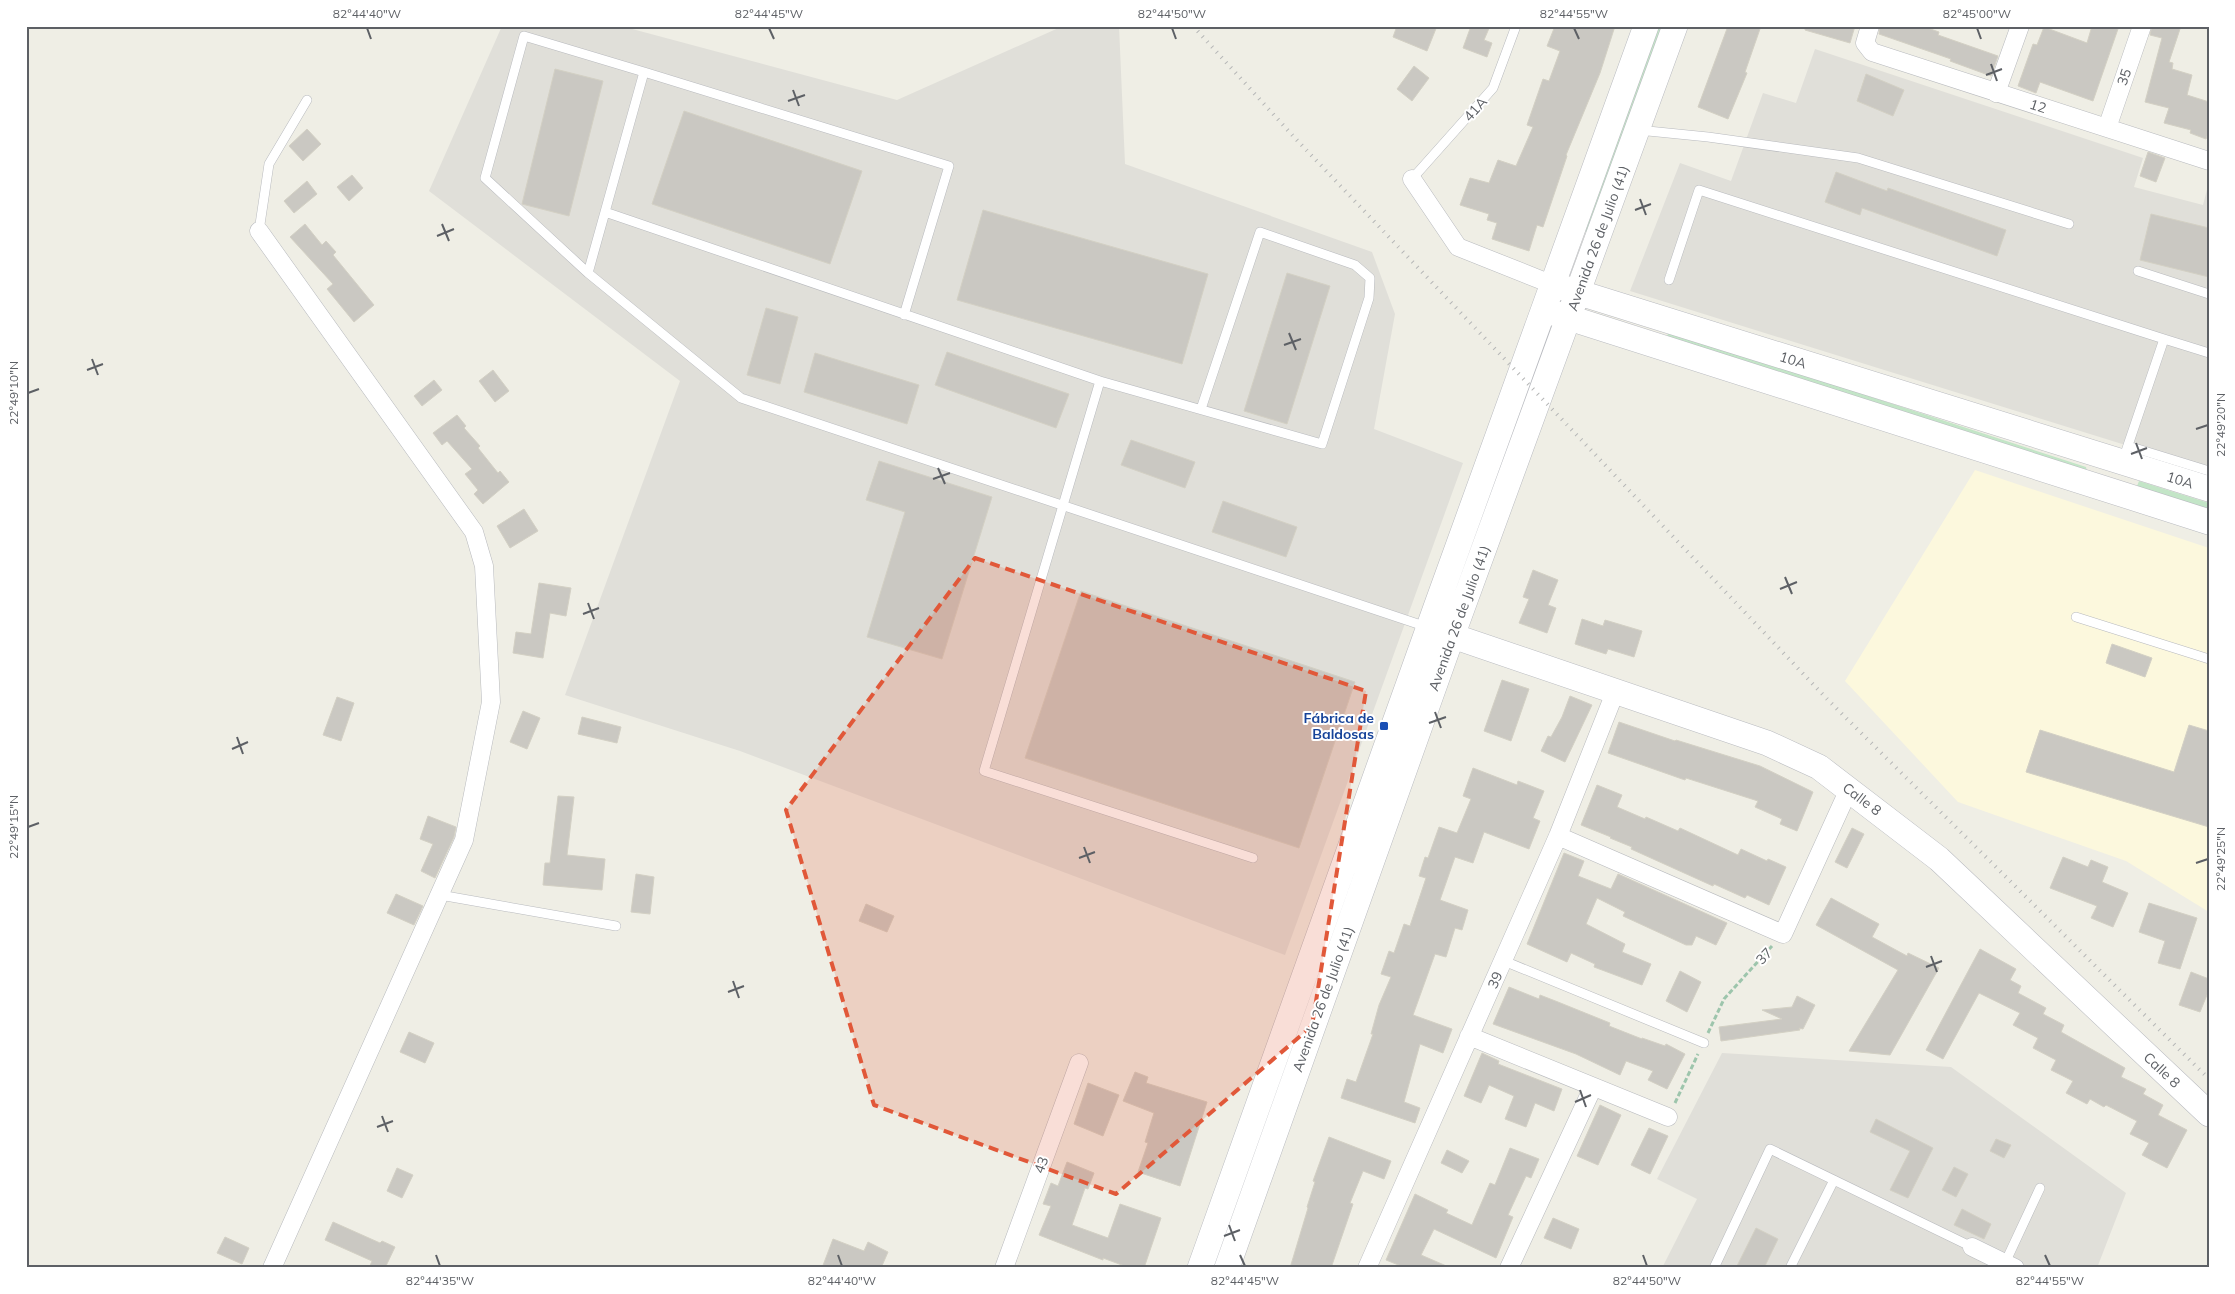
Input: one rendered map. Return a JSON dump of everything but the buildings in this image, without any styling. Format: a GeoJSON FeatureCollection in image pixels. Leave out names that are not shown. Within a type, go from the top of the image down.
{"type":"FeatureCollection","features":[{"type":"Feature","properties":{"kind":"main road","name":"Avenida 26 de Julio (41)"},"geometry":{"type":"LineString","coordinates":[[1200,1268],[1551,284],[1646,26]]}},
{"type":"Feature","properties":{"kind":"main road","name":"Avenida 26 de Julio (41)"},"geometry":{"type":"LineString","coordinates":[[1227,1268],[1452,636],[1675,26]]}},
{"type":"Feature","properties":{"kind":"main road","name":"10A"},"geometry":{"type":"LineString","coordinates":[[1551,284],[2126,454],[2209,489]]}},
{"type":"Feature","properties":{"kind":"main road","name":"10A"},"geometry":{"type":"LineString","coordinates":[[1542,310],[2209,522]]}},
{"type":"Feature","properties":{"kind":"main road"},"geometry":{"type":"LineString","coordinates":[[2114,492],[2126,454]]}},
{"type":"Feature","properties":{"kind":"main road","name":"Calle 8"},"geometry":{"type":"LineString","coordinates":[[1428,628],[1767,742],[1819,767],[1939,858],[2209,1114]]}},
{"type":"Feature","properties":{"kind":"street","name":"12"},"geometry":{"type":"LineString","coordinates":[[1870,26],[1865,43],[1872,52],[2209,160]]}},
{"type":"Feature","properties":{"kind":"street"},"geometry":{"type":"LineString","coordinates":[[1996,92],[2020,26]]}},
{"type":"Feature","properties":{"kind":"street","name":"35"},"geometry":{"type":"LineString","coordinates":[[2107,128],[2142,26]]}},
{"type":"Feature","properties":{"kind":"street","name":"10A"},"geometry":{"type":"LineString","coordinates":[[1412,179],[1458,247],[1551,284]]}},
{"type":"Feature","properties":{"kind":"street"},"geometry":{"type":"LineString","coordinates":[[259,231],[474,532],[484,566],[491,702],[464,840],[272,1268]]}},
{"type":"Feature","properties":{"kind":"street","name":"39"},"geometry":{"type":"LineString","coordinates":[[1367,1268],[1558,836],[1616,690]]}},
{"type":"Feature","properties":{"kind":"street"},"geometry":{"type":"LineString","coordinates":[[1558,836],[1784,934],[1849,789]]}},
{"type":"Feature","properties":{"kind":"street"},"geometry":{"type":"LineString","coordinates":[[1470,1036],[1668,1117]]}},
{"type":"Feature","properties":{"kind":"street","name":"43"},"geometry":{"type":"LineString","coordinates":[[1004,1268],[1079,1063]]}},
{"type":"Feature","properties":{"kind":"street"},"geometry":{"type":"LineString","coordinates":[[1509,1268],[1593,1087]]}},
{"type":"Feature","properties":{"kind":"street"},"geometry":{"type":"LineString","coordinates":[[1972,1247],[2010,1265]]}},
{"type":"Feature","properties":{"kind":"lane","name":"41A"},"geometry":{"type":"LineString","coordinates":[[1412,179],[1493,88],[1516,26]]}},
{"type":"Feature","properties":{"kind":"lane"},"geometry":{"type":"LineString","coordinates":[[904,315],[949,166],[524,36],[486,178],[588,273],[742,398],[1428,628]]}},
{"type":"Feature","properties":{"kind":"lane"},"geometry":{"type":"LineString","coordinates":[[588,273],[644,72]]}},
{"type":"Feature","properties":{"kind":"lane"},"geometry":{"type":"LineString","coordinates":[[259,231],[269,164],[307,100]]}},
{"type":"Feature","properties":{"kind":"lane"},"geometry":{"type":"LineString","coordinates":[[1638,130],[1708,137],[1858,158],[2069,224]]}},
{"type":"Feature","properties":{"kind":"lane"},"geometry":{"type":"LineString","coordinates":[[1669,280],[1699,190],[2209,353]]}},
{"type":"Feature","properties":{"kind":"lane"},"geometry":{"type":"LineString","coordinates":[[605,212],[1100,380],[1322,444],[1369,298],[1370,278],[1354,265],[1260,232],[1201,409]]}},
{"type":"Feature","properties":{"kind":"lane"},"geometry":{"type":"LineString","coordinates":[[2138,271],[2209,294]]}},
{"type":"Feature","properties":{"kind":"lane"},"geometry":{"type":"LineString","coordinates":[[2164,339],[2126,454],[2209,471]]}},
{"type":"Feature","properties":{"kind":"lane"},"geometry":{"type":"LineString","coordinates":[[1100,380],[984,771],[1253,858]]}},
{"type":"Feature","properties":{"kind":"lane"},"geometry":{"type":"LineString","coordinates":[[2076,617],[2209,659]]}},
{"type":"Feature","properties":{"kind":"lane"},"geometry":{"type":"LineString","coordinates":[[440,895],[616,926]]}},
{"type":"Feature","properties":{"kind":"lane"},"geometry":{"type":"LineString","coordinates":[[1504,961],[1704,1043]]}},
{"type":"Feature","properties":{"kind":"lane"},"geometry":{"type":"LineString","coordinates":[[1714,1268],[1770,1149],[1972,1247]]}},
{"type":"Feature","properties":{"kind":"lane"},"geometry":{"type":"LineString","coordinates":[[1790,1268],[1834,1180]]}},
{"type":"Feature","properties":{"kind":"lane"},"geometry":{"type":"LineString","coordinates":[[2010,1265],[2040,1188]]}},
{"type":"Feature","properties":{"kind":"path","name":"37"},"geometry":{"type":"LineString","coordinates":[[1668,1117],[1724,999],[1784,934]]}},
{"type":"Feature","properties":{"kind":"highlighted area"},"geometry":{"type":"Polygon","coordinates":[[[975,558],[1366,691],[1312,1026],[1116,1194],[874,1105],[786,810],[975,558]]]}},
{"type":"Feature","properties":{"kind":"shaded area"},"geometry":{"type":"Polygon","coordinates":[[[502,26],[621,26],[897,100],[1063,26],[1119,26],[1125,164],[1372,252],[1395,314],[1374,429],[1463,463],[1285,955],[740,751],[565,695],[680,381],[429,191],[502,26]]]}},
{"type":"Feature","properties":{"kind":"shaded area"},"geometry":{"type":"Polygon","coordinates":[[[1815,49],[2143,158],[2134,187],[2203,205],[2209,182],[2209,471],[1630,291],[1680,163],[1731,181],[1763,93],[1796,103],[1815,49]]]}},
{"type":"Feature","properties":{"kind":"shaded area"},"geometry":{"type":"Polygon","coordinates":[[[1975,470],[2209,548],[2209,912],[2126,861],[1958,802],[1845,681],[1975,470]]]}},
{"type":"Feature","properties":{"kind":"shaded area"},"geometry":{"type":"Polygon","coordinates":[[[1722,1053],[1951,1067],[2126,1193],[2097,1268],[1662,1268],[1697,1199],[1657,1179],[1722,1053]]]}},
{"type":"Feature","properties":{"kind":"green space"},"geometry":{"type":"Polygon","coordinates":[[[1658,26],[1662,26],[1587,232],[1584,231],[1658,26]]]}},
{"type":"Feature","properties":{"kind":"green space"},"geometry":{"type":"Polygon","coordinates":[[[1669,331],[2086,467],[2087,472],[1666,339],[1669,331]]]}},
{"type":"Feature","properties":{"kind":"green space"},"geometry":{"type":"Polygon","coordinates":[[[2139,481],[2209,503],[2209,512],[2136,489],[2139,481]]]}},
{"type":"Feature","properties":{"kind":"railway"},"geometry":{"type":"LineString","coordinates":[[1193,26],[1294,137],[1828,700],[2209,1079]]}},
{"type":"Feature","properties":{"kind":"place","name":"Fábrica de Baldosas"},"geometry":{"type":"Point","coordinates":[1384,726]}}]}
